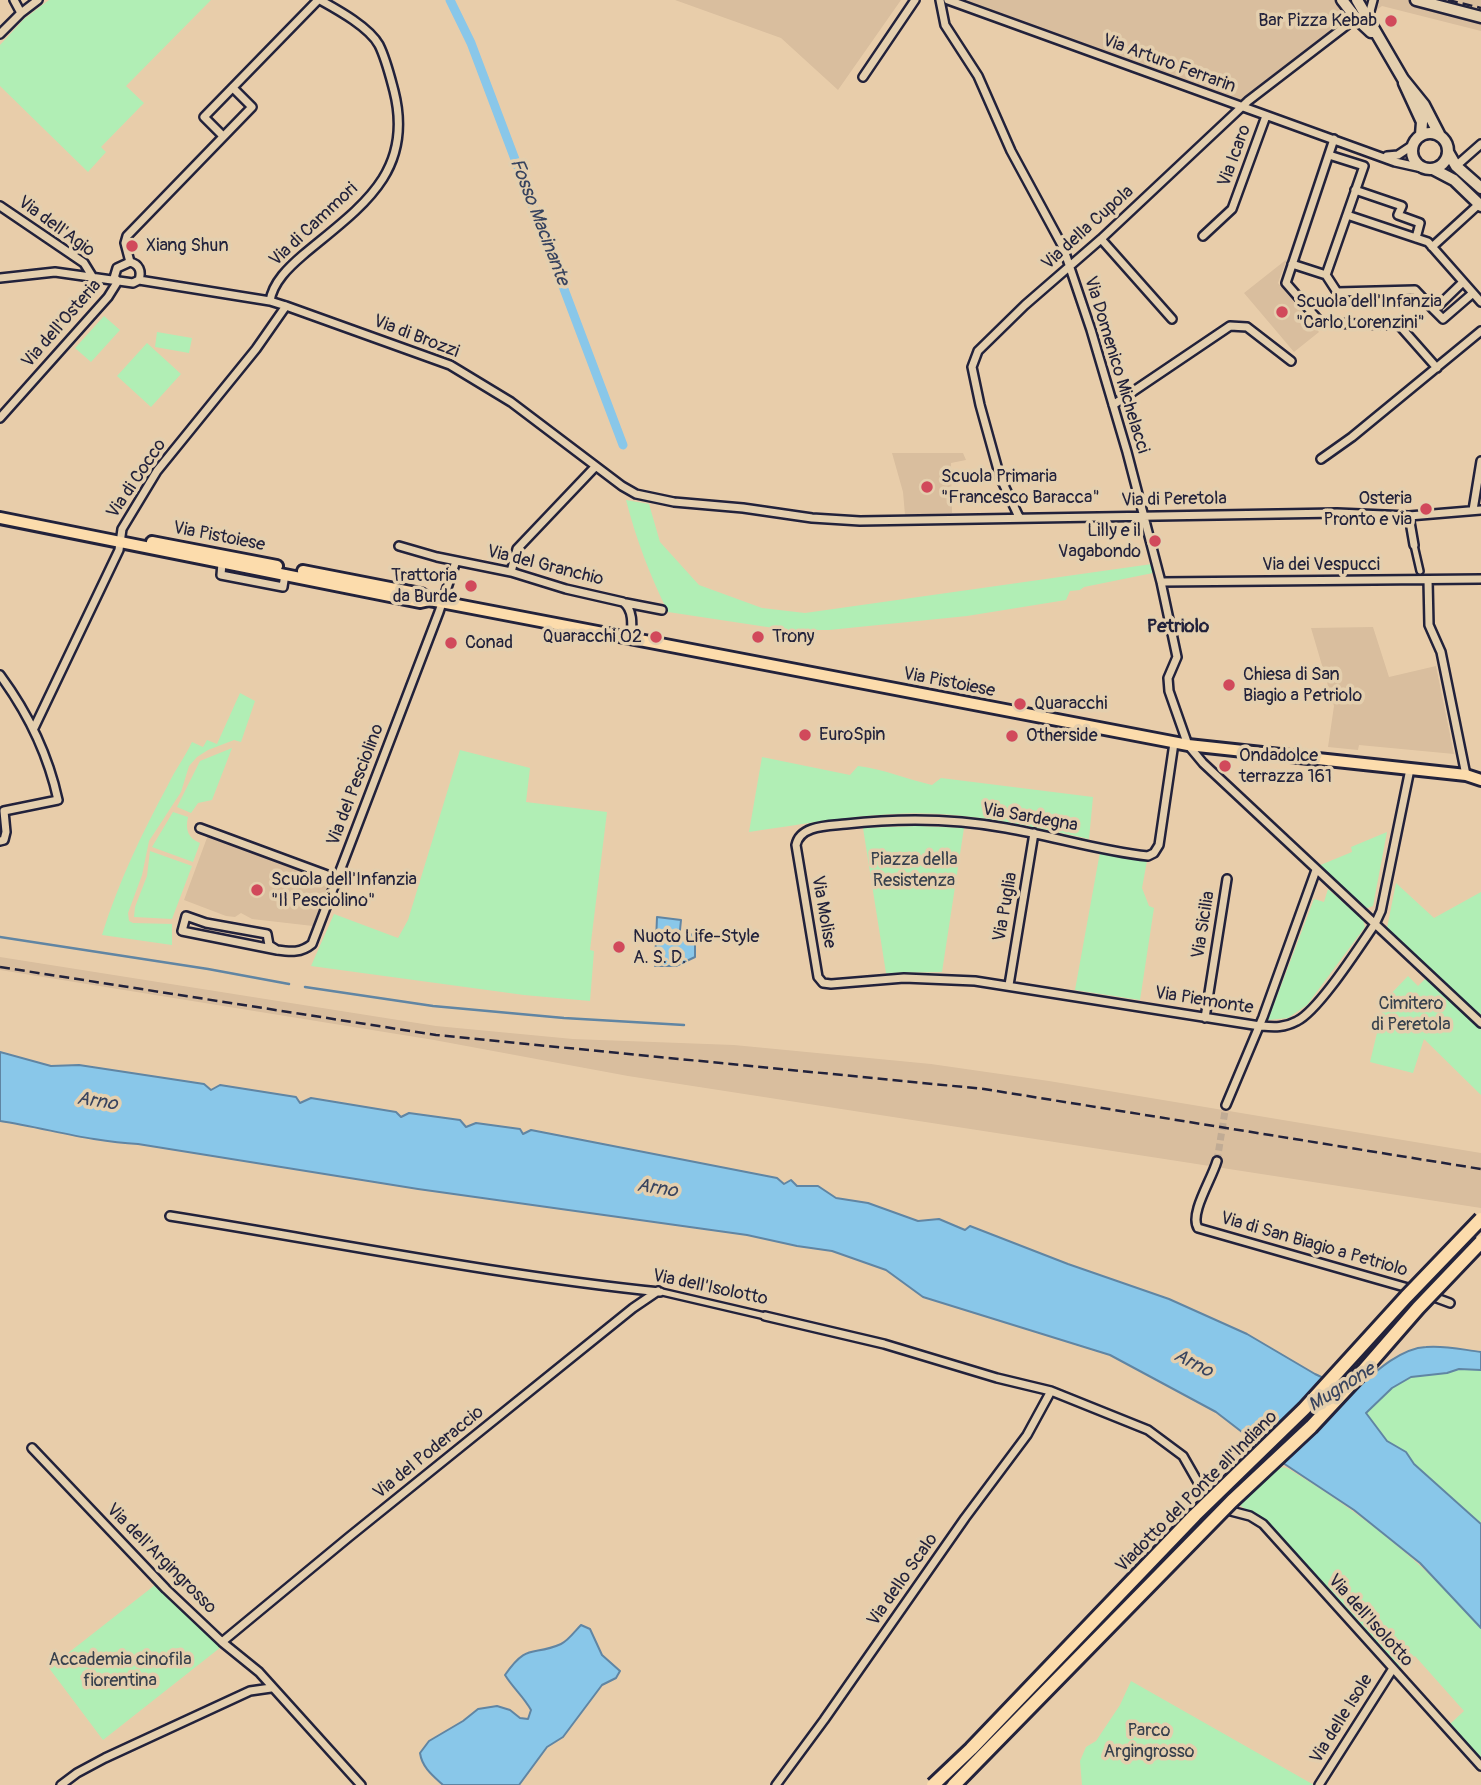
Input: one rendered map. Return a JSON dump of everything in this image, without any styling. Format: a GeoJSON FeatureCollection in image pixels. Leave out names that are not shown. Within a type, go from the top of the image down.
{"type":"FeatureCollection","features":[{"type":"Feature","properties":{"kind":"highway","name":"Viadotto del Ponte all'Indiano"},"geometry":{"type":"LineString","coordinates":[[933,1785],[971,1749],[1195,1515],[1304,1409],[1481,1219]]}},
{"type":"Feature","properties":{"kind":"highway","name":"Viadotto del Ponte all'Indiano"},"geometry":{"type":"LineString","coordinates":[[954,1785],[1232,1501],[1311,1426],[1481,1242]]}},
{"type":"Feature","properties":{"kind":"main road"},"geometry":{"type":"LineString","coordinates":[[1342,0],[1367,27],[1424,105],[1446,142],[1456,166],[1481,188]]}},
{"type":"Feature","properties":{"kind":"main road"},"geometry":{"type":"LineString","coordinates":[[1416,0],[1481,18]]}},
{"type":"Feature","properties":{"kind":"main road"},"geometry":{"type":"LineString","coordinates":[[1359,2],[1367,27]]}},
{"type":"Feature","properties":{"kind":"main road"},"geometry":{"type":"LineString","coordinates":[[1403,79],[1406,92],[1422,122],[1421,135],[1413,145],[1414,159],[1454,180],[1480,205]]}},
{"type":"Feature","properties":{"kind":"main road"},"geometry":{"type":"LineString","coordinates":[[1421,135],[1430,133],[1440,136]]}},
{"type":"Feature","properties":{"kind":"main road"},"geometry":{"type":"LineString","coordinates":[[1427,168],[1442,164],[1448,152]]}},
{"type":"Feature","properties":{"kind":"main road","name":"Via Pistoiese"},"geometry":{"type":"LineString","coordinates":[[0,511],[222,563],[420,602],[441,602],[1188,746],[1481,777]]}},
{"type":"Feature","properties":{"kind":"main road","name":"Via Pistoiese"},"geometry":{"type":"LineString","coordinates":[[0,518],[421,594],[429,600]]}},
{"type":"Feature","properties":{"kind":"street"},"geometry":{"type":"LineString","coordinates":[[14,0],[20,13]]}},
{"type":"Feature","properties":{"kind":"street"},"geometry":{"type":"LineString","coordinates":[[0,34],[20,13],[38,0]]}},
{"type":"Feature","properties":{"kind":"street"},"geometry":{"type":"LineString","coordinates":[[223,136],[204,117],[319,0]]}},
{"type":"Feature","properties":{"kind":"street","name":"Via di Cammori"},"geometry":{"type":"LineString","coordinates":[[270,301],[274,287],[293,264],[348,219],[366,200],[388,172],[397,149],[395,98],[380,47],[373,37],[345,15],[319,0]]}},
{"type":"Feature","properties":{"kind":"street"},"geometry":{"type":"LineString","coordinates":[[863,77],[915,0]]}},
{"type":"Feature","properties":{"kind":"street","name":"Via Domenico Michelacci"},"geometry":{"type":"LineString","coordinates":[[940,0],[945,24],[978,76],[1010,149],[1063,247],[1145,517]]}},
{"type":"Feature","properties":{"kind":"street","name":"Via Arturo Ferrarin"},"geometry":{"type":"LineString","coordinates":[[948,0],[1395,162],[1427,168]]}},
{"type":"Feature","properties":{"kind":"street"},"geometry":{"type":"LineString","coordinates":[[1367,27],[1373,0]]}},
{"type":"Feature","properties":{"kind":"street","name":"Via della Cupola"},"geometry":{"type":"LineString","coordinates":[[1019,517],[1000,477],[979,401],[973,363],[978,351],[1242,107],[1367,27]]}},
{"type":"Feature","properties":{"kind":"street"},"geometry":{"type":"LineString","coordinates":[[130,262],[125,243],[127,236],[252,107],[233,88]]}},
{"type":"Feature","properties":{"kind":"street","name":"Via Icaro"},"geometry":{"type":"LineString","coordinates":[[1203,236],[1232,209],[1266,116]]}},
{"type":"Feature","properties":{"kind":"street"},"geometry":{"type":"LineString","coordinates":[[1334,139],[1286,283],[1321,323],[1399,326],[1437,368]]}},
{"type":"Feature","properties":{"kind":"street"},"geometry":{"type":"LineString","coordinates":[[1380,155],[1395,156],[1413,145]]}},
{"type":"Feature","properties":{"kind":"street"},"geometry":{"type":"LineString","coordinates":[[1456,166],[1481,145]]}},
{"type":"Feature","properties":{"kind":"street"},"geometry":{"type":"LineString","coordinates":[[1326,275],[1364,166],[1329,155]]}},
{"type":"Feature","properties":{"kind":"street"},"geometry":{"type":"LineString","coordinates":[[1355,190],[1402,206],[1398,215],[1420,223],[1416,238]]}},
{"type":"Feature","properties":{"kind":"street"},"geometry":{"type":"LineString","coordinates":[[1432,247],[1480,205]]}},
{"type":"Feature","properties":{"kind":"street","name":"Via dell'Agio"},"geometry":{"type":"LineString","coordinates":[[0,206],[84,263],[93,276]]}},
{"type":"Feature","properties":{"kind":"street"},"geometry":{"type":"LineString","coordinates":[[1347,215],[1428,242],[1481,302]]}},
{"type":"Feature","properties":{"kind":"street"},"geometry":{"type":"LineString","coordinates":[[1101,239],[1172,319]]}},
{"type":"Feature","properties":{"kind":"street"},"geometry":{"type":"LineString","coordinates":[[118,281],[114,278],[117,268],[130,262],[137,265],[139,280]]}},
{"type":"Feature","properties":{"kind":"street"},"geometry":{"type":"LineString","coordinates":[[1292,264],[1326,275],[1337,292],[1415,290],[1443,319],[1473,293]]}},
{"type":"Feature","properties":{"kind":"street","name":"Via di Brozzi"},"geometry":{"type":"LineString","coordinates":[[0,278],[55,272],[133,283],[139,280],[270,301],[286,306],[450,365],[511,402],[622,486],[648,498]]}},
{"type":"Feature","properties":{"kind":"street","name":"Via dell'Osteria"},"geometry":{"type":"LineString","coordinates":[[0,418],[108,297],[118,281]]}},
{"type":"Feature","properties":{"kind":"street"},"geometry":{"type":"LineString","coordinates":[[1434,310],[1463,282]]}},
{"type":"Feature","properties":{"kind":"street","name":"Via di Cocco"},"geometry":{"type":"LineString","coordinates":[[34,728],[117,554],[120,539],[157,471],[256,349],[286,306]]}},
{"type":"Feature","properties":{"kind":"street"},"geometry":{"type":"LineString","coordinates":[[1113,405],[1230,326],[1247,327],[1292,362]]}},
{"type":"Feature","properties":{"kind":"street"},"geometry":{"type":"LineString","coordinates":[[1321,459],[1352,437],[1481,331]]}},
{"type":"Feature","properties":{"kind":"street"},"geometry":{"type":"LineString","coordinates":[[1477,510],[1474,491],[1481,461]]}},
{"type":"Feature","properties":{"kind":"street"},"geometry":{"type":"LineString","coordinates":[[511,572],[517,549],[595,467]]}},
{"type":"Feature","properties":{"kind":"street","name":"Via di Peretola"},"geometry":{"type":"LineString","coordinates":[[648,498],[845,520],[1337,513],[1409,516],[1477,510]]}},
{"type":"Feature","properties":{"kind":"street"},"geometry":{"type":"LineString","coordinates":[[1409,516],[1419,571]]}},
{"type":"Feature","properties":{"kind":"street"},"geometry":{"type":"LineString","coordinates":[[1145,517],[1177,657],[1168,681],[1188,746],[1316,870],[1481,1023]]}},
{"type":"Feature","properties":{"kind":"street","name":"Via del Granchio"},"geometry":{"type":"LineString","coordinates":[[400,546],[511,572],[566,589],[663,610]]}},
{"type":"Feature","properties":{"kind":"street"},"geometry":{"type":"LineString","coordinates":[[441,602],[456,561]]}},
{"type":"Feature","properties":{"kind":"street","name":"Via dei Vespucci"},"geometry":{"type":"LineString","coordinates":[[1161,582],[1481,579]]}},
{"type":"Feature","properties":{"kind":"street"},"geometry":{"type":"LineString","coordinates":[[1428,580],[1429,625],[1441,652],[1466,775]]}},
{"type":"Feature","properties":{"kind":"street","name":"Via del Pesciolino"},"geometry":{"type":"LineString","coordinates":[[277,950],[270,945],[267,934],[206,923],[186,916],[182,931],[277,950],[296,952],[312,944],[441,602]]}},
{"type":"Feature","properties":{"kind":"street"},"geometry":{"type":"LineString","coordinates":[[626,603],[631,613],[631,639]]}},
{"type":"Feature","properties":{"kind":"street"},"geometry":{"type":"LineString","coordinates":[[0,675],[34,728],[47,760],[58,800],[4,811],[6,832],[4,840],[0,841]]}},
{"type":"Feature","properties":{"kind":"street","name":"Via Sardegna"},"geometry":{"type":"LineString","coordinates":[[796,845],[800,835],[807,830],[892,820],[965,822],[1144,855],[1154,853],[1159,845],[1174,743]]}},
{"type":"Feature","properties":{"kind":"street","name":"Via Piemonte"},"geometry":{"type":"LineString","coordinates":[[824,983],[930,978],[1009,985],[1205,1018],[1282,1027],[1298,1021],[1308,1013],[1375,924],[1381,911],[1410,769]]}},
{"type":"Feature","properties":{"kind":"street"},"geometry":{"type":"LineString","coordinates":[[200,828],[338,879]]}},
{"type":"Feature","properties":{"kind":"street","name":"Via Puglia"},"geometry":{"type":"LineString","coordinates":[[1009,985],[1034,833]]}},
{"type":"Feature","properties":{"kind":"street","name":"Via Molise"},"geometry":{"type":"LineString","coordinates":[[796,845],[818,977],[824,983]]}},
{"type":"Feature","properties":{"kind":"street"},"geometry":{"type":"LineString","coordinates":[[1226,1105],[1260,1026],[1316,870]]}},
{"type":"Feature","properties":{"kind":"street","name":"Via Sicilia"},"geometry":{"type":"LineString","coordinates":[[1205,1018],[1227,879]]}},
{"type":"Feature","properties":{"kind":"street","name":"Via di San Biagio a Petriolo"},"geometry":{"type":"LineString","coordinates":[[1217,1161],[1195,1213],[1198,1228],[1415,1290],[1450,1303]]}},
{"type":"Feature","properties":{"kind":"street","name":"Via dell'Isolotto"},"geometry":{"type":"LineString","coordinates":[[170,1216],[477,1268],[660,1292],[874,1341],[997,1378],[1051,1391],[1148,1430],[1182,1456],[1203,1491]]}},
{"type":"Feature","properties":{"kind":"street","name":"Via del Poderaccio"},"geometry":{"type":"LineString","coordinates":[[222,1642],[633,1308],[660,1292]]}},
{"type":"Feature","properties":{"kind":"street","name":"Via dello Scalo"},"geometry":{"type":"LineString","coordinates":[[776,1785],[1027,1435],[1051,1391]]}},
{"type":"Feature","properties":{"kind":"street","name":"Via dell'Argingrosso"},"geometry":{"type":"LineString","coordinates":[[32,1448],[166,1589],[222,1642],[259,1672],[361,1785]]}},
{"type":"Feature","properties":{"kind":"street","name":"Via dell'Isolotto"},"geometry":{"type":"LineString","coordinates":[[1227,1510],[1250,1516],[1263,1524],[1481,1766]]}},
{"type":"Feature","properties":{"kind":"street","name":"Via delle Isole"},"geometry":{"type":"LineString","coordinates":[[1319,1785],[1392,1670]]}},
{"type":"Feature","properties":{"kind":"street"},"geometry":{"type":"LineString","coordinates":[[61,1785],[105,1758],[244,1694],[271,1688]]}},
{"type":"Feature","properties":{"kind":"shaded area"},"geometry":{"type":"Polygon","coordinates":[[[675,0],[901,0],[838,90],[781,38],[675,0]]]}},
{"type":"Feature","properties":{"kind":"shaded area"},"geometry":{"type":"Polygon","coordinates":[[[961,0],[1481,0],[1481,31],[1382,6],[1250,106],[961,0]]]}},
{"type":"Feature","properties":{"kind":"shaded area","name":"Scuola dell'Infanzia \"Carlo Lorenzini\""},"geometry":{"type":"Polygon","coordinates":[[[1287,259],[1278,283],[1319,332],[1294,352],[1244,293],[1287,259]]]}},
{"type":"Feature","properties":{"kind":"shaded area","name":"Scuola Primaria \"Francesco Baracca\""},"geometry":{"type":"Polygon","coordinates":[[[892,453],[963,453],[966,460],[951,463],[952,513],[905,515],[903,492],[892,453]]]}},
{"type":"Feature","properties":{"kind":"shaded area"},"geometry":{"type":"Polygon","coordinates":[[[1373,627],[1389,677],[1436,666],[1454,754],[1359,745],[1358,750],[1328,747],[1334,706],[1311,628],[1373,627]]]}},
{"type":"Feature","properties":{"kind":"shaded area","name":"Scuola dell'Infanzia \"Il Pesciolino\""},"geometry":{"type":"Polygon","coordinates":[[[208,835],[330,880],[313,926],[252,919],[241,913],[235,917],[226,916],[184,900],[208,835]]]}},
{"type":"Feature","properties":{"kind":"shaded area"},"geometry":{"type":"Polygon","coordinates":[[[0,957],[436,1026],[573,1039],[734,1045],[931,1064],[1481,1153],[1481,1208],[628,1076],[434,1040],[0,970],[0,957]]]}},
{"type":"Feature","properties":{"kind":"green space"},"geometry":{"type":"Polygon","coordinates":[[[49,0],[211,0],[126,86],[144,103],[101,147],[106,152],[88,172],[0,86],[0,45],[24,19],[49,0]]]}},
{"type":"Feature","properties":{"kind":"green space"},"geometry":{"type":"Polygon","coordinates":[[[104,316],[120,330],[91,362],[75,348],[104,316]]]}},
{"type":"Feature","properties":{"kind":"green space"},"geometry":{"type":"Polygon","coordinates":[[[157,332],[192,338],[189,353],[155,347],[157,332]]]}},
{"type":"Feature","properties":{"kind":"green space"},"geometry":{"type":"Polygon","coordinates":[[[147,343],[181,374],[151,407],[117,376],[147,343]]]}},
{"type":"Feature","properties":{"kind":"green space"},"geometry":{"type":"Polygon","coordinates":[[[626,500],[649,504],[660,542],[699,585],[762,608],[805,613],[1152,564],[1153,573],[1070,591],[1066,600],[967,616],[829,630],[787,630],[668,612],[644,557],[626,500]]]}},
{"type":"Feature","properties":{"kind":"green space"},"geometry":{"type":"Polygon","coordinates":[[[240,693],[255,701],[241,742],[234,740],[208,750],[189,766],[181,792],[149,841],[142,875],[128,913],[129,921],[133,923],[172,924],[172,945],[102,935],[115,896],[140,840],[192,742],[203,747],[207,740],[217,744],[240,693]]]}},
{"type":"Feature","properties":{"kind":"green space"},"geometry":{"type":"Polygon","coordinates":[[[232,748],[212,800],[198,803],[191,813],[177,807],[200,761],[232,748]]]}},
{"type":"Feature","properties":{"kind":"green space"},"geometry":{"type":"Polygon","coordinates":[[[460,750],[530,768],[526,802],[607,812],[590,950],[594,951],[590,1001],[524,995],[311,966],[334,914],[398,938],[408,920],[460,750]]]}},
{"type":"Feature","properties":{"kind":"green space"},"geometry":{"type":"Polygon","coordinates":[[[762,757],[850,775],[858,766],[868,767],[932,785],[941,778],[1093,797],[1089,839],[967,816],[917,813],[856,817],[749,832],[762,757]]]}},
{"type":"Feature","properties":{"kind":"green space"},"geometry":{"type":"Polygon","coordinates":[[[173,812],[188,817],[188,833],[200,843],[193,862],[152,847],[173,812]]]}},
{"type":"Feature","properties":{"kind":"green space","name":"Piazza della Resistenza"},"geometry":{"type":"Polygon","coordinates":[[[863,828],[964,828],[942,972],[886,973],[863,828]]]}},
{"type":"Feature","properties":{"kind":"green space"},"geometry":{"type":"Polygon","coordinates":[[[1387,832],[1373,906],[1365,909],[1318,866],[1352,852],[1351,847],[1387,832]]]}},
{"type":"Feature","properties":{"kind":"green space"},"geometry":{"type":"Polygon","coordinates":[[[150,851],[192,866],[172,919],[134,917],[147,876],[150,851]]]}},
{"type":"Feature","properties":{"kind":"green space"},"geometry":{"type":"Polygon","coordinates":[[[1100,852],[1147,861],[1142,888],[1149,906],[1154,908],[1140,1000],[1075,990],[1100,852]]]}},
{"type":"Feature","properties":{"kind":"green space"},"geometry":{"type":"Polygon","coordinates":[[[1396,883],[1434,918],[1481,892],[1481,1018],[1387,928],[1396,883]]]}},
{"type":"Feature","properties":{"kind":"green space"},"geometry":{"type":"Polygon","coordinates":[[[1328,889],[1363,920],[1365,927],[1307,1005],[1288,1018],[1268,1020],[1314,899],[1324,902],[1328,889]]]}},
{"type":"Feature","properties":{"kind":"green space","name":"Cimitero di Peretola"},"geometry":{"type":"Polygon","coordinates":[[[1408,976],[1418,986],[1427,977],[1481,1028],[1481,1095],[1424,1039],[1413,1073],[1370,1062],[1385,1000],[1408,976]]]}},
{"type":"Feature","properties":{"kind":"green space"},"geometry":{"type":"Polygon","coordinates":[[[1459,1369],[1481,1370],[1481,1524],[1414,1464],[1406,1452],[1387,1441],[1366,1413],[1401,1382],[1459,1369]]]}},
{"type":"Feature","properties":{"kind":"green space"},"geometry":{"type":"Polygon","coordinates":[[[1279,1467],[1287,1468],[1315,1485],[1390,1540],[1436,1581],[1481,1628],[1481,1759],[1450,1724],[1464,1711],[1415,1656],[1398,1670],[1264,1522],[1238,1504],[1279,1467]]]}},
{"type":"Feature","properties":{"kind":"green space","name":"Accademia cinofila fiorentina"},"geometry":{"type":"Polygon","coordinates":[[[155,1585],[221,1647],[103,1740],[49,1668],[155,1585]]]}},
{"type":"Feature","properties":{"kind":"green space","name":"Parco Argingrosso"},"geometry":{"type":"Polygon","coordinates":[[[1131,1681],[1314,1785],[1082,1785],[1080,1761],[1086,1747],[1096,1741],[1120,1705],[1131,1681]]]}},
{"type":"Feature","properties":{"kind":"water"},"geometry":{"type":"Polygon","coordinates":[[[657,917],[681,920],[679,940],[695,933],[695,957],[676,966],[655,966],[657,917]]]}},
{"type":"Feature","properties":{"kind":"water"},"geometry":{"type":"Polygon","coordinates":[[[0,1052],[51,1066],[79,1065],[204,1084],[211,1090],[220,1085],[296,1097],[300,1103],[311,1098],[396,1112],[401,1117],[409,1113],[460,1120],[466,1127],[476,1123],[520,1129],[523,1134],[531,1130],[777,1178],[784,1184],[791,1180],[797,1186],[818,1186],[836,1198],[868,1203],[918,1221],[939,1219],[965,1230],[970,1226],[1169,1299],[1247,1334],[1315,1374],[1345,1388],[1357,1388],[1389,1362],[1417,1348],[1440,1347],[1481,1352],[1481,1370],[1459,1369],[1411,1377],[1392,1388],[1366,1413],[1387,1441],[1406,1452],[1414,1464],[1481,1524],[1481,1628],[1420,1563],[1354,1510],[1277,1459],[1216,1412],[1110,1355],[923,1297],[886,1270],[832,1251],[747,1235],[103,1141],[0,1121],[0,1052]]]}},
{"type":"Feature","properties":{"kind":"water"},"geometry":{"type":"Polygon","coordinates":[[[581,1625],[590,1629],[602,1655],[620,1671],[616,1678],[602,1685],[563,1737],[547,1747],[519,1785],[443,1785],[428,1770],[421,1758],[420,1753],[429,1741],[478,1709],[497,1706],[510,1710],[520,1718],[528,1719],[531,1710],[505,1675],[525,1654],[561,1644],[581,1625]]]}},
{"type":"Feature","properties":{"kind":"pier"},"geometry":{"type":"Polygon","coordinates":[[[1371,1371],[1281,1465],[1257,1447],[1326,1376],[1346,1385],[1371,1371]]]}},
{"type":"Feature","properties":{"kind":"waterway","name":"Fosso Macinante"},"geometry":{"type":"LineString","coordinates":[[450,0],[471,43],[623,445]]}},
{"type":"Feature","properties":{"kind":"waterway"},"geometry":{"type":"LineString","coordinates":[[0,937],[289,984]]}},
{"type":"Feature","properties":{"kind":"waterway"},"geometry":{"type":"LineString","coordinates":[[305,987],[433,1006],[684,1025]]}},
{"type":"Feature","properties":{"kind":"tunnel"},"geometry":{"type":"LineString","coordinates":[[1217,1161],[1226,1105]]}},
{"type":"Feature","properties":{"kind":"tunnel"},"geometry":{"type":"LineString","coordinates":[[1203,1491],[1227,1510]]}},
{"type":"Feature","properties":{"kind":"railway"},"geometry":{"type":"LineString","coordinates":[[1448,0],[1481,8]]}},
{"type":"Feature","properties":{"kind":"railway"},"geometry":{"type":"LineString","coordinates":[[0,967],[436,1035],[984,1089],[1481,1169]]}},
{"type":"Feature","properties":{"kind":"place","name":"Bar Pizza Kebab"},"geometry":{"type":"Point","coordinates":[1391,21]}},
{"type":"Feature","properties":{"kind":"place","name":"Xiang Shun"},"geometry":{"type":"Point","coordinates":[132,246]}},
{"type":"Feature","properties":{"kind":"place","name":"Scuola dell'Infanzia \"Carlo Lorenzini\""},"geometry":{"type":"Point","coordinates":[1282,312]}},
{"type":"Feature","properties":{"kind":"place","name":"Scuola Primaria \"Francesco Baracca\""},"geometry":{"type":"Point","coordinates":[927,487]}},
{"type":"Feature","properties":{"kind":"place","name":"Osteria Pronto e via"},"geometry":{"type":"Point","coordinates":[1426,509]}},
{"type":"Feature","properties":{"kind":"place","name":"Lilly e il Vagabondo"},"geometry":{"type":"Point","coordinates":[1155,541]}},
{"type":"Feature","properties":{"kind":"place","name":"Trattoria da Burde"},"geometry":{"type":"Point","coordinates":[471,586]}},
{"type":"Feature","properties":{"kind":"place","name":"Quaracchi 02"},"geometry":{"type":"Point","coordinates":[656,637]}},
{"type":"Feature","properties":{"kind":"place","name":"Trony"},"geometry":{"type":"Point","coordinates":[758,637]}},
{"type":"Feature","properties":{"kind":"place","name":"Conad"},"geometry":{"type":"Point","coordinates":[451,643]}},
{"type":"Feature","properties":{"kind":"place","name":"Chiesa di San Biagio a Petriolo"},"geometry":{"type":"Point","coordinates":[1229,685]}},
{"type":"Feature","properties":{"kind":"place","name":"Quaracchi"},"geometry":{"type":"Point","coordinates":[1020,704]}},
{"type":"Feature","properties":{"kind":"place","name":"EuroSpin"},"geometry":{"type":"Point","coordinates":[805,735]}},
{"type":"Feature","properties":{"kind":"place","name":"Otherside"},"geometry":{"type":"Point","coordinates":[1012,736]}},
{"type":"Feature","properties":{"kind":"place","name":"Ondadolce terrazza 161"},"geometry":{"type":"Point","coordinates":[1225,766]}},
{"type":"Feature","properties":{"kind":"place","name":"Scuola dell'Infanzia \"Il Pesciolino\""},"geometry":{"type":"Point","coordinates":[257,890]}},
{"type":"Feature","properties":{"kind":"place","name":"Nuoto Life-Style A. S. D."},"geometry":{"type":"Point","coordinates":[619,947]}},
{"type":"Feature","properties":{"kind":"district","name":"Petriolo"},"geometry":{"type":"Point","coordinates":[1178,627]}},
{"type":"Feature","properties":{"kind":"water label","name":"Arno"},"geometry":{"type":"Point","coordinates":[97,1102]}},
{"type":"Feature","properties":{"kind":"water label","name":"Arno"},"geometry":{"type":"Point","coordinates":[657,1189]}},
{"type":"Feature","properties":{"kind":"water label","name":"Arno"},"geometry":{"type":"Point","coordinates":[1193,1364]}},
{"type":"Feature","properties":{"kind":"water label","name":"Mugnone"},"geometry":{"type":"Point","coordinates":[1342,1388]}}]}
